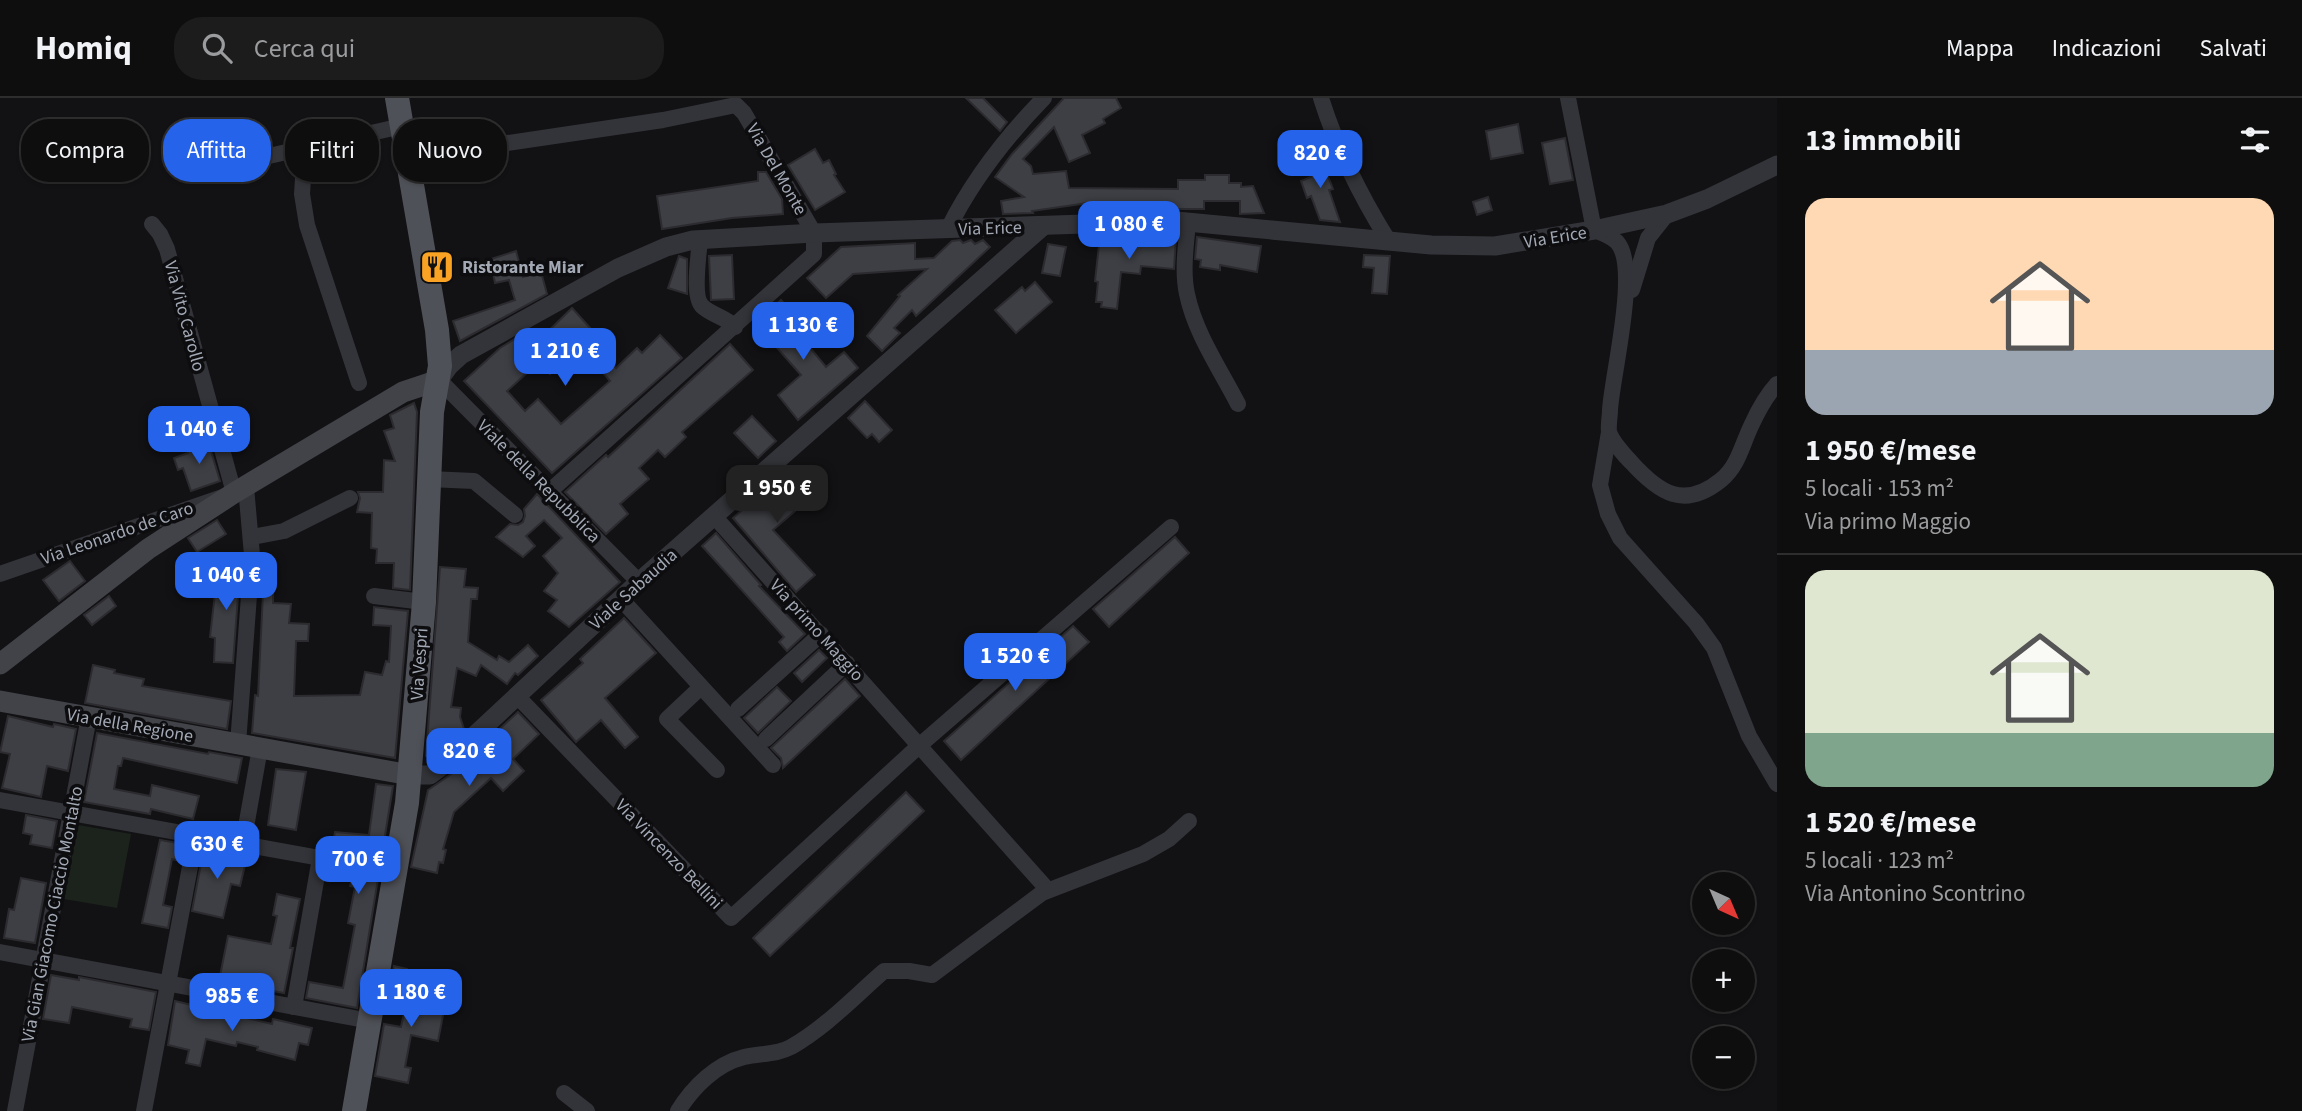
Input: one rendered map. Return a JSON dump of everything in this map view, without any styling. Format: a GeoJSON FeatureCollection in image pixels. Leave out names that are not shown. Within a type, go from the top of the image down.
{"type":"FeatureCollection","features":[{"type":"Feature","properties":{"kind":"main road","name":"Via Vespri"},"geometry":{"type":"LineString","coordinates":[[397,98],[401,119]]}},
{"type":"Feature","properties":{"kind":"main road","name":"Via Vespri"},"geometry":{"type":"LineString","coordinates":[[354,1111],[407,803],[424,602],[432,412],[439,380],[450,350],[412,182]]}},
{"type":"Feature","properties":{"kind":"main road"},"geometry":{"type":"LineString","coordinates":[[0,664],[148,549],[403,392],[439,380]]}},
{"type":"Feature","properties":{"kind":"main road","name":"Via della Regione"},"geometry":{"type":"LineString","coordinates":[[0,703],[410,775]]}},
{"type":"Feature","properties":{"kind":"street"},"geometry":{"type":"LineString","coordinates":[[947,229],[988,161],[1044,98]]}},
{"type":"Feature","properties":{"kind":"street"},"geometry":{"type":"LineString","coordinates":[[1321,98],[1335,141],[1357,187],[1388,240]]}},
{"type":"Feature","properties":{"kind":"street"},"geometry":{"type":"LineString","coordinates":[[1568,98],[1594,230],[1610,236],[1619,244],[1624,256]]}},
{"type":"Feature","properties":{"kind":"street","name":"Via Del Monte"},"geometry":{"type":"LineString","coordinates":[[507,143],[663,120],[736,105],[744,113],[814,233]]}},
{"type":"Feature","properties":{"kind":"street","name":"Via Erice"},"geometry":{"type":"LineString","coordinates":[[450,350],[618,268],[666,247],[700,239],[1112,222],[1188,222],[1430,245],[1495,246],[1627,224],[1667,214],[1707,199],[1777,165]]}},
{"type":"Feature","properties":{"kind":"street"},"geometry":{"type":"LineString","coordinates":[[303,182],[307,225],[359,383]]}},
{"type":"Feature","properties":{"kind":"street"},"geometry":{"type":"LineString","coordinates":[[1623,316],[1648,237],[1667,214]]}},
{"type":"Feature","properties":{"kind":"street"},"geometry":{"type":"LineString","coordinates":[[1188,222],[1184,265],[1186,293],[1197,326],[1238,404]]}},
{"type":"Feature","properties":{"kind":"street","name":"Via Vito Carollo"},"geometry":{"type":"LineString","coordinates":[[152,224],[167,249],[252,537],[238,744]]}},
{"type":"Feature","properties":{"kind":"street"},"geometry":{"type":"LineString","coordinates":[[1627,224],[1637,232],[1642,252]]}},
{"type":"Feature","properties":{"kind":"street"},"geometry":{"type":"LineString","coordinates":[[1627,224],[1623,316],[1600,485],[1608,514],[1620,538],[1696,623],[1714,648],[1749,736],[1777,785]]}},
{"type":"Feature","properties":{"kind":"street","name":"Viale Sabaudia"},"geometry":{"type":"LineString","coordinates":[[410,775],[430,775],[442,766],[639,582],[1043,226]]}},
{"type":"Feature","properties":{"kind":"street"},"geometry":{"type":"LineString","coordinates":[[550,491],[814,254],[814,233]]}},
{"type":"Feature","properties":{"kind":"street"},"geometry":{"type":"LineString","coordinates":[[700,239],[696,297],[702,306],[728,320],[735,327]]}},
{"type":"Feature","properties":{"kind":"street","name":"Viale della Repubblica"},"geometry":{"type":"LineString","coordinates":[[439,380],[639,582]]}},
{"type":"Feature","properties":{"kind":"street"},"geometry":{"type":"LineString","coordinates":[[1609,432],[1626,457],[1650,483],[1677,496],[1700,494],[1723,478],[1737,462],[1751,425],[1777,384]]}},
{"type":"Feature","properties":{"kind":"street"},"geometry":{"type":"LineString","coordinates":[[1601,472],[1626,457]]}},
{"type":"Feature","properties":{"kind":"street"},"geometry":{"type":"LineString","coordinates":[[429,479],[474,481],[515,515]]}},
{"type":"Feature","properties":{"kind":"street","name":"Via Leonardo de Caro"},"geometry":{"type":"LineString","coordinates":[[0,574],[240,490]]}},
{"type":"Feature","properties":{"kind":"street"},"geometry":{"type":"LineString","coordinates":[[252,537],[284,531],[350,498]]}},
{"type":"Feature","properties":{"kind":"street","name":"Via primo Maggio"},"geometry":{"type":"LineString","coordinates":[[714,516],[1048,890]]}},
{"type":"Feature","properties":{"kind":"street"},"geometry":{"type":"LineString","coordinates":[[920,745],[1171,527]]}},
{"type":"Feature","properties":{"kind":"street"},"geometry":{"type":"LineString","coordinates":[[374,596],[424,602]]}},
{"type":"Feature","properties":{"kind":"street"},"geometry":{"type":"LineString","coordinates":[[621,599],[774,765]]}},
{"type":"Feature","properties":{"kind":"street"},"geometry":{"type":"LineString","coordinates":[[738,709],[821,634]]}},
{"type":"Feature","properties":{"kind":"street"},"geometry":{"type":"LineString","coordinates":[[766,739],[847,663]]}},
{"type":"Feature","properties":{"kind":"street"},"geometry":{"type":"LineString","coordinates":[[701,687],[667,719],[717,770]]}},
{"type":"Feature","properties":{"kind":"street","name":"Via Vincenzo Bellini"},"geometry":{"type":"LineString","coordinates":[[516,695],[731,918],[920,745]]}},
{"type":"Feature","properties":{"kind":"street","name":"Via Gian Giacomo Ciaccio Montalto"},"geometry":{"type":"LineString","coordinates":[[15,1111],[89,717]]}},
{"type":"Feature","properties":{"kind":"street"},"geometry":{"type":"LineString","coordinates":[[243,844],[260,748]]}},
{"type":"Feature","properties":{"kind":"street"},"geometry":{"type":"LineString","coordinates":[[0,800],[320,858],[295,1007]]}},
{"type":"Feature","properties":{"kind":"street"},"geometry":{"type":"LineString","coordinates":[[678,1111],[691,1090],[727,1063],[790,1048],[844,1009],[884,971],[932,975],[1028,902],[1048,890],[1143,854],[1168,839],[1189,821]]}},
{"type":"Feature","properties":{"kind":"street"},"geometry":{"type":"LineString","coordinates":[[144,1111],[196,835]]}},
{"type":"Feature","properties":{"kind":"street"},"geometry":{"type":"LineString","coordinates":[[0,952],[370,1021]]}},
{"type":"Feature","properties":{"kind":"street"},"geometry":{"type":"LineString","coordinates":[[564,1093],[587,1111]]}},
{"type":"Feature","properties":{"kind":"shaded area"},"geometry":{"type":"Polygon","coordinates":[[[78,825],[131,834],[117,908],[64,899],[78,825]]]}},
{"type":"Feature","properties":{"kind":"building"},"geometry":{"type":"Polygon","coordinates":[[[966,98],[983,98],[1007,122],[1000,131],[966,98]]]}},
{"type":"Feature","properties":{"kind":"building"},"geometry":{"type":"Polygon","coordinates":[[[1064,98],[1116,98],[1121,108],[1103,119],[1105,123],[1082,135],[1090,153],[1069,162],[1054,127],[1023,159],[1031,166],[1033,174],[1066,171],[1069,188],[1178,189],[1178,180],[1205,180],[1205,175],[1229,175],[1229,183],[1241,183],[1241,187],[1253,186],[1264,213],[1240,214],[1240,201],[1204,201],[1204,209],[1088,209],[1088,203],[1032,211],[1033,213],[1003,214],[1001,201],[1024,197],[995,177],[1012,154],[1064,98]]]}},
{"type":"Feature","properties":{"kind":"building"},"geometry":{"type":"Polygon","coordinates":[[[1518,124],[1523,153],[1491,159],[1486,131],[1518,124]]]}},
{"type":"Feature","properties":{"kind":"building"},"geometry":{"type":"Polygon","coordinates":[[[1565,138],[1573,180],[1550,184],[1542,143],[1565,138]]]}},
{"type":"Feature","properties":{"kind":"building"},"geometry":{"type":"Polygon","coordinates":[[[815,149],[823,163],[829,160],[836,174],[834,175],[845,192],[815,210],[788,165],[815,149]]]}},
{"type":"Feature","properties":{"kind":"building"},"geometry":{"type":"Polygon","coordinates":[[[1320,156],[1333,189],[1329,190],[1340,222],[1320,220],[1311,196],[1307,198],[1301,181],[1311,177],[1305,162],[1320,156]]]}},
{"type":"Feature","properties":{"kind":"building"},"geometry":{"type":"Polygon","coordinates":[[[758,172],[766,172],[782,199],[783,214],[732,218],[662,229],[657,196],[758,181],[758,172]]]}},
{"type":"Feature","properties":{"kind":"building"},"geometry":{"type":"Polygon","coordinates":[[[1488,197],[1492,210],[1477,215],[1473,202],[1488,197]]]}},
{"type":"Feature","properties":{"kind":"building"},"geometry":{"type":"Polygon","coordinates":[[[1100,236],[1176,236],[1174,269],[1141,266],[1140,274],[1121,272],[1117,309],[1101,307],[1102,302],[1096,302],[1098,282],[1095,281],[1100,236]]]}},
{"type":"Feature","properties":{"kind":"building"},"geometry":{"type":"Polygon","coordinates":[[[1197,237],[1261,246],[1257,272],[1220,265],[1220,270],[1200,267],[1201,260],[1195,259],[1197,237]]]}},
{"type":"Feature","properties":{"kind":"building"},"geometry":{"type":"Polygon","coordinates":[[[960,240],[963,243],[971,240],[975,244],[983,240],[990,247],[916,316],[912,310],[894,328],[900,333],[882,351],[867,336],[900,296],[898,295],[927,269],[853,274],[826,298],[807,278],[841,247],[915,243],[915,259],[934,258],[952,241],[960,240]]]}},
{"type":"Feature","properties":{"kind":"building"},"geometry":{"type":"Polygon","coordinates":[[[1048,244],[1066,247],[1060,276],[1042,273],[1048,244]]]}},
{"type":"Feature","properties":{"kind":"building"},"geometry":{"type":"Polygon","coordinates":[[[516,251],[523,277],[541,272],[547,294],[460,341],[453,321],[515,300],[509,280],[495,283],[493,273],[488,275],[485,261],[516,251]]]}},
{"type":"Feature","properties":{"kind":"building"},"geometry":{"type":"Polygon","coordinates":[[[732,255],[734,299],[711,300],[709,256],[732,255]]]}},
{"type":"Feature","properties":{"kind":"building"},"geometry":{"type":"Polygon","coordinates":[[[1364,255],[1390,256],[1387,294],[1372,293],[1374,268],[1363,267],[1364,255]]]}},
{"type":"Feature","properties":{"kind":"building"},"geometry":{"type":"Polygon","coordinates":[[[679,256],[687,259],[687,294],[668,288],[679,256]]]}},
{"type":"Feature","properties":{"kind":"building"},"geometry":{"type":"Polygon","coordinates":[[[1035,282],[1052,302],[1016,333],[995,310],[1022,287],[1025,291],[1035,282]]]}},
{"type":"Feature","properties":{"kind":"building"},"geometry":{"type":"Polygon","coordinates":[[[781,300],[813,339],[807,344],[826,367],[844,352],[858,368],[798,420],[778,395],[801,375],[756,324],[781,300]]]}},
{"type":"Feature","properties":{"kind":"building"},"geometry":{"type":"Polygon","coordinates":[[[572,308],[601,340],[590,350],[584,344],[550,374],[539,362],[507,391],[525,411],[538,399],[561,424],[610,381],[604,374],[614,366],[616,368],[637,348],[642,353],[660,335],[682,358],[552,473],[464,381],[500,348],[518,337],[529,350],[572,308]]]}},
{"type":"Feature","properties":{"kind":"building"},"geometry":{"type":"Polygon","coordinates":[[[730,344],[753,370],[682,432],[686,437],[665,457],[658,450],[639,468],[649,479],[620,504],[628,514],[606,534],[565,492],[606,455],[608,457],[730,344]]]}},
{"type":"Feature","properties":{"kind":"building"},"geometry":{"type":"Polygon","coordinates":[[[865,401],[892,430],[879,442],[872,434],[867,438],[848,418],[865,401]]]}},
{"type":"Feature","properties":{"kind":"building"},"geometry":{"type":"Polygon","coordinates":[[[414,403],[417,412],[410,590],[393,588],[394,563],[376,563],[377,549],[371,548],[372,513],[357,512],[360,498],[358,492],[383,492],[384,460],[395,461],[384,431],[394,428],[390,415],[414,403]]]}},
{"type":"Feature","properties":{"kind":"building"},"geometry":{"type":"Polygon","coordinates":[[[752,416],[776,441],[758,458],[734,433],[752,416]]]}},
{"type":"Feature","properties":{"kind":"building"},"geometry":{"type":"Polygon","coordinates":[[[208,441],[220,481],[191,491],[183,468],[178,470],[174,458],[188,453],[187,449],[208,441]]]}},
{"type":"Feature","properties":{"kind":"building"},"geometry":{"type":"Polygon","coordinates":[[[791,467],[813,492],[773,530],[815,575],[796,592],[733,518],[791,467]]]}},
{"type":"Feature","properties":{"kind":"building"},"geometry":{"type":"Polygon","coordinates":[[[537,494],[620,582],[569,627],[548,611],[557,600],[544,591],[558,573],[543,556],[562,538],[544,520],[526,536],[535,546],[523,557],[496,537],[510,524],[518,525],[523,522],[524,509],[537,494]]]}},
{"type":"Feature","properties":{"kind":"building"},"geometry":{"type":"Polygon","coordinates":[[[217,520],[226,534],[197,552],[188,538],[217,520]]]}},
{"type":"Feature","properties":{"kind":"building"},"geometry":{"type":"Polygon","coordinates":[[[716,533],[761,585],[759,586],[805,634],[787,651],[779,642],[784,637],[702,546],[716,533]]]}},
{"type":"Feature","properties":{"kind":"building"},"geometry":{"type":"Polygon","coordinates":[[[1175,537],[1189,553],[1109,627],[1093,609],[1175,537]]]}},
{"type":"Feature","properties":{"kind":"building"},"geometry":{"type":"Polygon","coordinates":[[[232,554],[241,555],[233,663],[214,662],[215,638],[210,637],[217,576],[225,577],[225,564],[232,564],[232,554]]]}},
{"type":"Feature","properties":{"kind":"building"},"geometry":{"type":"Polygon","coordinates":[[[70,561],[85,581],[59,601],[43,580],[70,561]]]}},
{"type":"Feature","properties":{"kind":"building"},"geometry":{"type":"Polygon","coordinates":[[[440,567],[466,569],[464,587],[478,588],[477,599],[471,599],[468,642],[497,660],[499,656],[509,662],[528,645],[538,656],[518,675],[515,673],[507,684],[481,665],[476,676],[457,668],[451,707],[461,708],[460,717],[464,729],[431,759],[426,756],[440,567]]]}},
{"type":"Feature","properties":{"kind":"building"},"geometry":{"type":"Polygon","coordinates":[[[263,593],[273,594],[273,603],[291,604],[289,623],[309,624],[308,641],[296,641],[294,696],[360,695],[365,672],[382,675],[386,661],[389,662],[391,626],[373,625],[374,607],[408,611],[395,758],[252,733],[255,695],[258,696],[263,593]]]}},
{"type":"Feature","properties":{"kind":"building"},"geometry":{"type":"Polygon","coordinates":[[[109,596],[116,606],[92,625],[84,615],[109,596]]]}},
{"type":"Feature","properties":{"kind":"building"},"geometry":{"type":"Polygon","coordinates":[[[624,618],[656,653],[605,698],[638,737],[625,748],[601,720],[576,742],[541,700],[583,663],[580,659],[624,618]]]}},
{"type":"Feature","properties":{"kind":"building"},"geometry":{"type":"Polygon","coordinates":[[[1073,626],[1089,642],[961,760],[944,741],[1073,626]]]}},
{"type":"Feature","properties":{"kind":"building"},"geometry":{"type":"Polygon","coordinates":[[[819,650],[827,658],[802,682],[794,673],[819,650]]]}},
{"type":"Feature","properties":{"kind":"building"},"geometry":{"type":"Polygon","coordinates":[[[93,665],[115,670],[114,673],[144,679],[142,686],[231,701],[227,729],[85,703],[93,665]]]}},
{"type":"Feature","properties":{"kind":"building"},"geometry":{"type":"Polygon","coordinates":[[[845,679],[860,696],[783,768],[781,758],[771,748],[845,679]]]}},
{"type":"Feature","properties":{"kind":"building"},"geometry":{"type":"Polygon","coordinates":[[[777,687],[791,701],[758,733],[744,718],[777,687]]]}},
{"type":"Feature","properties":{"kind":"building"},"geometry":{"type":"Polygon","coordinates":[[[518,712],[539,734],[513,759],[524,771],[503,791],[491,778],[454,812],[443,849],[446,850],[443,863],[439,862],[437,873],[411,867],[428,790],[450,775],[518,712]]]}},
{"type":"Feature","properties":{"kind":"building"},"geometry":{"type":"Polygon","coordinates":[[[8,716],[53,727],[54,724],[76,729],[68,771],[47,766],[41,797],[2,788],[10,754],[0,752],[8,716]]]}},
{"type":"Feature","properties":{"kind":"building"},"geometry":{"type":"Polygon","coordinates":[[[97,733],[242,758],[237,783],[123,758],[121,766],[118,766],[114,789],[150,796],[152,785],[199,796],[193,819],[151,809],[150,814],[84,802],[97,733]]]}},
{"type":"Feature","properties":{"kind":"building"},"geometry":{"type":"Polygon","coordinates":[[[276,769],[306,772],[296,830],[268,825],[276,769]]]}},
{"type":"Feature","properties":{"kind":"building"},"geometry":{"type":"Polygon","coordinates":[[[376,784],[393,786],[357,1008],[306,998],[309,982],[343,988],[355,925],[348,923],[355,887],[350,886],[355,866],[329,866],[330,858],[335,832],[369,835],[376,784]]]}},
{"type":"Feature","properties":{"kind":"building"},"geometry":{"type":"Polygon","coordinates":[[[906,792],[924,811],[770,956],[753,938],[906,792]]]}},
{"type":"Feature","properties":{"kind":"building"},"geometry":{"type":"Polygon","coordinates":[[[26,815],[57,821],[52,848],[30,844],[32,835],[23,833],[26,815]]]}},
{"type":"Feature","properties":{"kind":"building"},"geometry":{"type":"Polygon","coordinates":[[[160,840],[184,844],[180,861],[172,859],[163,905],[172,907],[168,928],[142,923],[160,840]]]}},
{"type":"Feature","properties":{"kind":"building"},"geometry":{"type":"Polygon","coordinates":[[[204,848],[247,857],[240,886],[231,884],[223,918],[192,911],[204,848]]]}},
{"type":"Feature","properties":{"kind":"building"},"geometry":{"type":"Polygon","coordinates":[[[21,878],[46,883],[35,943],[4,938],[9,909],[14,910],[21,878]]]}},
{"type":"Feature","properties":{"kind":"building"},"geometry":{"type":"Polygon","coordinates":[[[277,894],[300,899],[284,993],[219,981],[228,936],[271,944],[277,916],[273,915],[277,894]]]}},
{"type":"Feature","properties":{"kind":"building"},"geometry":{"type":"Polygon","coordinates":[[[394,966],[407,969],[404,982],[392,980],[394,966]]]}},
{"type":"Feature","properties":{"kind":"building"},"geometry":{"type":"Polygon","coordinates":[[[412,974],[437,979],[434,997],[446,1000],[438,1041],[411,1035],[405,1067],[411,1068],[408,1083],[375,1076],[384,1024],[401,1027],[412,974]]]}},
{"type":"Feature","properties":{"kind":"building"},"geometry":{"type":"Polygon","coordinates":[[[51,975],[79,980],[79,977],[156,992],[149,1030],[130,1027],[132,1019],[72,1007],[69,1023],[43,1019],[51,975]]]}},
{"type":"Feature","properties":{"kind":"building"},"geometry":{"type":"Polygon","coordinates":[[[175,1001],[272,1024],[273,1019],[312,1028],[308,1045],[299,1043],[295,1060],[237,1042],[236,1046],[206,1039],[200,1066],[186,1063],[189,1050],[168,1045],[175,1001]]]}},
{"type":"Feature","properties":{"kind":"place","name":"Ristorante Miar"},"geometry":{"type":"Point","coordinates":[437,267]}}]}
